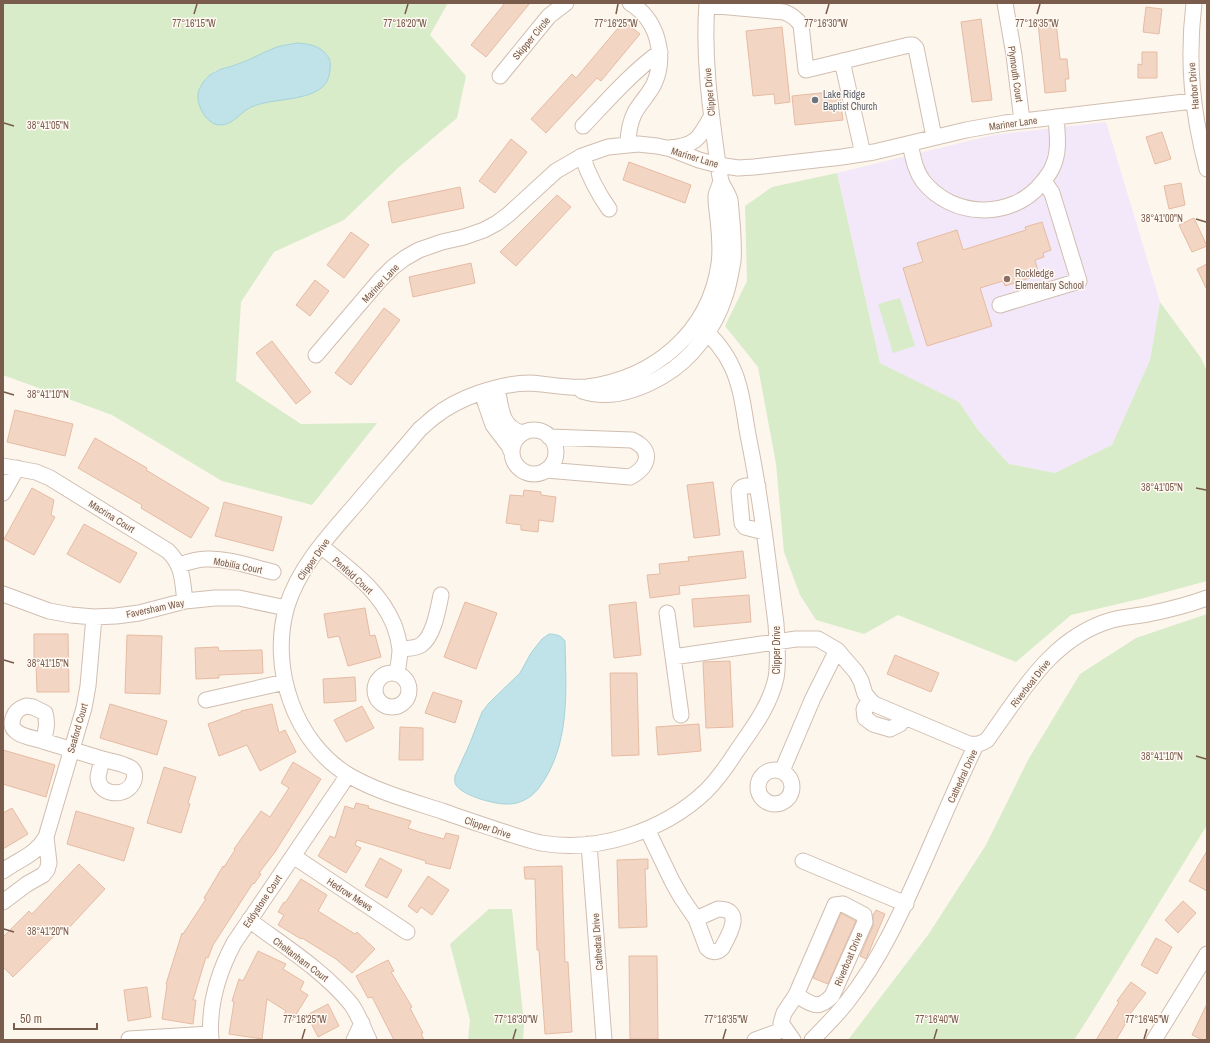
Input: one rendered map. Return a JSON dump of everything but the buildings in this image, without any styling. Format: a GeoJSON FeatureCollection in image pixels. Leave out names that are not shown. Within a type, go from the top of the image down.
{"type":"FeatureCollection","features":[{"type":"Feature","properties":{"kind":"street","name":"Skipper Circle"},"geometry":{"type":"LineString","coordinates":[[500,76],[549,16],[566,3]]}},
{"type":"Feature","properties":{"kind":"street"},"geometry":{"type":"LineString","coordinates":[[628,144],[630,124],[636,111],[648,95],[658,73],[660,52],[657,38],[652,27],[644,15],[630,3]]}},
{"type":"Feature","properties":{"kind":"street","name":"Plymouth Court"},"geometry":{"type":"LineString","coordinates":[[1005,3],[1014,55],[1022,121]]}},
{"type":"Feature","properties":{"kind":"street","name":"Harbor Drive"},"geometry":{"type":"LineString","coordinates":[[1194,3],[1191,27],[1190,63],[1193,101],[1201,146],[1207,169]]}},
{"type":"Feature","properties":{"kind":"street"},"geometry":{"type":"LineString","coordinates":[[707,4],[791,14],[801,25],[806,70],[913,45],[916,48],[934,137]]}},
{"type":"Feature","properties":{"kind":"street","name":"Clipper Drive"},"geometry":{"type":"LineString","coordinates":[[702,327],[724,352],[733,368],[739,385],[758,486],[777,642],[776,678],[770,698],[761,716],[718,779],[687,807],[668,820],[647,829],[615,839],[589,844],[563,845],[542,843],[522,838],[386,792],[348,775],[334,765],[311,740],[301,725],[291,702],[282,666],[281,645],[286,608],[297,581],[307,564],[321,546],[420,429],[435,416],[449,407],[482,393],[508,386],[529,383],[571,388],[605,384],[634,374],[672,352],[686,336],[702,327],[721,307],[728,286],[733,260],[716,201],[716,195],[721,181],[707,80],[707,4]]}},
{"type":"Feature","properties":{"kind":"street"},"geometry":{"type":"LineString","coordinates":[[583,126],[631,76],[646,62],[660,52]]}},
{"type":"Feature","properties":{"kind":"street"},"geometry":{"type":"LineString","coordinates":[[842,61],[863,154]]}},
{"type":"Feature","properties":{"kind":"street","name":"Mariner Lane"},"geometry":{"type":"LineString","coordinates":[[316,355],[380,280],[405,258],[419,250],[442,242],[464,237],[484,230],[497,223],[556,171],[582,156],[608,147],[628,144],[657,146],[668,148],[699,160],[718,165],[738,168],[754,168],[863,154],[966,130],[1022,121],[1193,101]]}},
{"type":"Feature","properties":{"kind":"street"},"geometry":{"type":"LineString","coordinates":[[668,148],[686,146],[694,142],[711,117]]}},
{"type":"Feature","properties":{"kind":"street"},"geometry":{"type":"LineString","coordinates":[[910,144],[916,168],[924,182],[937,194],[949,202],[963,207],[980,210],[995,210],[1011,206],[1030,195],[1044,181],[1053,166],[1057,154],[1058,139],[1056,117]]}},
{"type":"Feature","properties":{"kind":"street"},"geometry":{"type":"LineString","coordinates":[[582,156],[590,178],[609,209]]}},
{"type":"Feature","properties":{"kind":"street"},"geometry":{"type":"LineString","coordinates":[[1000,305],[1079,281],[1052,193],[1044,181]]}},
{"type":"Feature","properties":{"kind":"street"},"geometry":{"type":"LineString","coordinates":[[497,388],[506,422],[513,430],[523,433]]}},
{"type":"Feature","properties":{"kind":"street"},"geometry":{"type":"LineString","coordinates":[[482,393],[493,425],[509,446],[515,463],[519,469],[533,474],[540,473],[551,465],[556,452],[549,437],[541,431],[534,430],[520,435],[515,441],[512,448],[512,453]]}},
{"type":"Feature","properties":{"kind":"street"},"geometry":{"type":"LineString","coordinates":[[546,470],[630,477],[645,466],[647,458],[646,451],[640,444],[632,440],[549,437]]}},
{"type":"Feature","properties":{"kind":"street"},"geometry":{"type":"LineString","coordinates":[[3,493],[10,467]]}},
{"type":"Feature","properties":{"kind":"street","name":"Macrina Court"},"geometry":{"type":"LineString","coordinates":[[10,467],[36,472],[50,478],[168,552],[175,558],[179,565]]}},
{"type":"Feature","properties":{"kind":"street"},"geometry":{"type":"LineString","coordinates":[[758,486],[744,486],[740,488],[739,492],[742,523],[746,527],[764,532]]}},
{"type":"Feature","properties":{"kind":"street","name":"Penfold Court"},"geometry":{"type":"LineString","coordinates":[[321,546],[366,583],[378,597],[390,616],[398,636],[400,649],[397,674]]}},
{"type":"Feature","properties":{"kind":"street","name":"Mobilia Court"},"geometry":{"type":"LineString","coordinates":[[179,565],[194,560],[221,560],[273,572]]}},
{"type":"Feature","properties":{"kind":"street"},"geometry":{"type":"LineString","coordinates":[[179,565],[181,569],[185,601]]}},
{"type":"Feature","properties":{"kind":"street","name":"Faversham Way"},"geometry":{"type":"LineString","coordinates":[[3,594],[49,610],[71,615],[94,617],[139,613],[185,601],[215,598],[239,598],[286,608]]}},
{"type":"Feature","properties":{"kind":"street"},"geometry":{"type":"LineString","coordinates":[[400,649],[421,645],[427,640],[437,615],[441,595]]}},
{"type":"Feature","properties":{"kind":"street","name":"Riverboat Drive"},"geometry":{"type":"LineString","coordinates":[[976,745],[987,740],[1040,667],[1063,645],[1083,632],[1112,620],[1176,608],[1207,598]]}},
{"type":"Feature","properties":{"kind":"street"},"geometry":{"type":"LineString","coordinates":[[667,613],[681,715]]}},
{"type":"Feature","properties":{"kind":"street","name":"Seaford Court"},"geometry":{"type":"LineString","coordinates":[[3,871],[35,852],[46,836],[84,708],[88,686],[94,617]]}},
{"type":"Feature","properties":{"kind":"street","name":"Cathedral Drive"},"geometry":{"type":"LineString","coordinates":[[673,657],[796,639],[818,639],[837,650],[856,672],[861,681],[865,694],[874,704],[904,718],[969,744],[976,745],[906,904],[886,943],[866,976],[847,1002],[812,1040]]}},
{"type":"Feature","properties":{"kind":"street"},"geometry":{"type":"LineString","coordinates":[[782,771],[813,698],[837,650]]}},
{"type":"Feature","properties":{"kind":"street"},"geometry":{"type":"LineString","coordinates":[[206,700],[285,682]]}},
{"type":"Feature","properties":{"kind":"street"},"geometry":{"type":"LineString","coordinates":[[43,741],[102,759]]}},
{"type":"Feature","properties":{"kind":"street","name":"Eddystone Court"},"geometry":{"type":"LineString","coordinates":[[210,1037],[212,1004],[216,983],[224,962],[234,943],[348,775]]}},
{"type":"Feature","properties":{"kind":"street"},"geometry":{"type":"LineString","coordinates":[[647,829],[672,881],[696,919]]}},
{"type":"Feature","properties":{"kind":"street","name":"Seaford Court"},"geometry":{"type":"LineString","coordinates":[[3,902],[27,884],[43,875],[47,870],[49,863],[46,836]]}},
{"type":"Feature","properties":{"kind":"street","name":"Cathedral Drive"},"geometry":{"type":"LineString","coordinates":[[589,844],[604,1040]]}},
{"type":"Feature","properties":{"kind":"street","name":"Hedrow Mews"},"geometry":{"type":"LineString","coordinates":[[293,856],[407,932]]}},
{"type":"Feature","properties":{"kind":"street"},"geometry":{"type":"LineString","coordinates":[[803,861],[906,904]]}},
{"type":"Feature","properties":{"kind":"street","name":"Riverboat Drive"},"geometry":{"type":"LineString","coordinates":[[789,1034],[781,1023],[782,1018],[796,995],[835,905],[843,904],[864,915],[865,922],[832,996],[826,1002],[814,1005],[796,995]]}},
{"type":"Feature","properties":{"kind":"street","name":"Cheltanham Court"},"geometry":{"type":"LineString","coordinates":[[249,920],[316,969],[333,985],[351,1005],[362,1023],[369,1040]]}},
{"type":"Feature","properties":{"kind":"street"},"geometry":{"type":"LineString","coordinates":[[1154,1040],[1207,954]]}},
{"type":"Feature","properties":{"kind":"street"},"geometry":{"type":"LineString","coordinates":[[354,1040],[362,1023]]}},
{"type":"Feature","properties":{"kind":"street"},"geometry":{"type":"LineString","coordinates":[[755,1040],[789,1034]]}},
{"type":"Feature","properties":{"kind":"street"},"geometry":{"type":"LineString","coordinates":[[129,1039],[210,1037]]}},
{"type":"Feature","properties":{"kind":"shaded area","name":"Rockledge Elementary School"},"geometry":{"type":"Polygon","coordinates":[[[1106,122],[1160,302],[1150,360],[1112,445],[1055,473],[1009,464],[978,430],[959,402],[880,363],[837,173],[993,135],[1106,122]]]}},
{"type":"Feature","properties":{"kind":"green space"},"geometry":{"type":"Polygon","coordinates":[[[3,3],[448,3],[430,35],[466,76],[457,118],[399,167],[344,220],[274,252],[241,302],[236,381],[301,424],[377,423],[312,505],[222,481],[112,415],[3,375],[3,3]],[[298,43],[273,49],[244,62],[217,70],[212,73],[199,90],[214,124],[220,125],[230,122],[246,109],[263,102],[306,96],[306,44],[298,43]]]}},
{"type":"Feature","properties":{"kind":"green space"},"geometry":{"type":"Polygon","coordinates":[[[837,173],[880,363],[959,402],[978,430],[1009,464],[1055,473],[1112,445],[1150,360],[1160,302],[1201,358],[1207,371],[1207,581],[1144,598],[1071,615],[1016,662],[898,615],[864,634],[816,620],[800,595],[784,552],[776,464],[758,367],[725,326],[747,281],[745,206],[772,187],[837,173]]]}},
{"type":"Feature","properties":{"kind":"green space"},"geometry":{"type":"Polygon","coordinates":[[[900,298],[915,346],[893,353],[878,304],[900,298]]]}},
{"type":"Feature","properties":{"kind":"green space"},"geometry":{"type":"Polygon","coordinates":[[[1207,614],[1207,825],[1074,1040],[848,1040],[928,935],[986,845],[1028,760],[1080,674],[1136,638],[1207,614]]]}},
{"type":"Feature","properties":{"kind":"green space"},"geometry":{"type":"Polygon","coordinates":[[[489,909],[512,909],[524,1024],[523,1040],[468,1040],[470,1020],[450,944],[489,909]]]}},
{"type":"Feature","properties":{"kind":"water"},"geometry":{"type":"Polygon","coordinates":[[[298,43],[309,44],[319,48],[329,59],[330,70],[327,82],[319,90],[296,98],[256,105],[246,110],[228,124],[224,125],[215,124],[202,112],[198,101],[199,90],[212,73],[277,47],[298,43]]]}},
{"type":"Feature","properties":{"kind":"water"},"geometry":{"type":"Polygon","coordinates":[[[549,634],[558,635],[565,641],[566,698],[561,736],[556,755],[549,772],[535,792],[525,800],[517,803],[496,803],[465,793],[456,785],[455,776],[482,712],[489,703],[520,673],[531,653],[542,639],[549,634]]]}},
{"type":"Feature","properties":{"kind":"place","name":"Lake Ridge Baptist Church"},"geometry":{"type":"Point","coordinates":[815,100]}},
{"type":"Feature","properties":{"kind":"place","name":"Rockledge Elementary School"},"geometry":{"type":"Point","coordinates":[1007,279]}}]}
